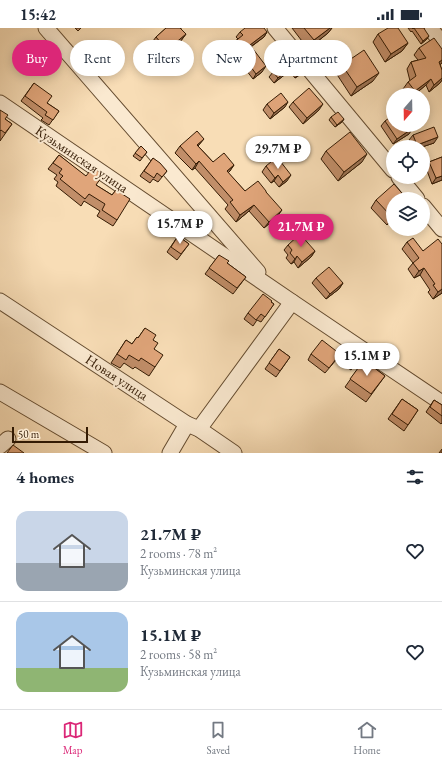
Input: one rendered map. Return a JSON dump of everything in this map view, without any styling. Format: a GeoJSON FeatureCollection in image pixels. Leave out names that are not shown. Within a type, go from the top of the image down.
{"type":"FeatureCollection","features":[{"type":"Feature","properties":{"kind":"street"},"geometry":{"type":"LineString","coordinates":[[46,28],[271,288]]}},
{"type":"Feature","properties":{"kind":"street"},"geometry":{"type":"LineString","coordinates":[[275,28],[386,162]]}},
{"type":"Feature","properties":{"kind":"street"},"geometry":{"type":"LineString","coordinates":[[430,28],[442,43]]}},
{"type":"Feature","properties":{"kind":"street","name":"Кузьминская улица"},"geometry":{"type":"LineString","coordinates":[[0,103],[442,403]]}},
{"type":"Feature","properties":{"kind":"street"},"geometry":{"type":"LineString","coordinates":[[405,184],[411,192]]}},
{"type":"Feature","properties":{"kind":"street"},"geometry":{"type":"LineString","coordinates":[[430,214],[442,229]]}},
{"type":"Feature","properties":{"kind":"street","name":"Новая улица"},"geometry":{"type":"LineString","coordinates":[[0,300],[234,453]]}},
{"type":"Feature","properties":{"kind":"street"},"geometry":{"type":"LineString","coordinates":[[170,453],[292,302]]}},
{"type":"Feature","properties":{"kind":"street"},"geometry":{"type":"LineString","coordinates":[[0,392],[104,453]]}},
{"type":"Feature","properties":{"kind":"building"},"geometry":{"type":"Polygon","coordinates":[[[166,28],[180,28],[186,34],[179,40],[159,40],[156,37],[166,28]]]}},
{"type":"Feature","properties":{"kind":"building"},"geometry":{"type":"Polygon","coordinates":[[[245,28],[264,28],[267,32],[256,40],[237,40],[243,35],[240,32],[245,28]]]}},
{"type":"Feature","properties":{"kind":"building"},"geometry":{"type":"Polygon","coordinates":[[[304,28],[330,28],[314,40],[304,28]]]}},
{"type":"Feature","properties":{"kind":"building"},"geometry":{"type":"Polygon","coordinates":[[[388,28],[398,28],[408,43],[391,54],[378,34],[388,28]]]}},
{"type":"Feature","properties":{"kind":"building"},"geometry":{"type":"Polygon","coordinates":[[[414,28],[424,28],[429,36],[423,41],[414,28]]]}},
{"type":"Feature","properties":{"kind":"building"},"geometry":{"type":"Polygon","coordinates":[[[434,38],[442,49],[442,60],[439,62],[442,70],[442,78],[434,85],[431,79],[419,88],[413,88],[408,82],[416,76],[411,62],[426,58],[419,48],[434,38]]]}},
{"type":"Feature","properties":{"kind":"building"},"geometry":{"type":"Polygon","coordinates":[[[364,50],[379,73],[357,87],[350,76],[352,76],[352,58],[364,50]]]}},
{"type":"Feature","properties":{"kind":"building"},"geometry":{"type":"Polygon","coordinates":[[[256,53],[264,63],[264,68],[256,74],[256,53]]]}},
{"type":"Feature","properties":{"kind":"building"},"geometry":{"type":"Polygon","coordinates":[[[34,83],[52,96],[47,103],[59,111],[53,120],[45,115],[47,112],[25,96],[34,83]]]}},
{"type":"Feature","properties":{"kind":"building"},"geometry":{"type":"Polygon","coordinates":[[[309,88],[323,104],[307,118],[293,102],[309,88]]]}},
{"type":"Feature","properties":{"kind":"building"},"geometry":{"type":"Polygon","coordinates":[[[281,93],[288,102],[274,113],[267,104],[281,93]]]}},
{"type":"Feature","properties":{"kind":"building"},"geometry":{"type":"Polygon","coordinates":[[[0,110],[8,115],[5,119],[12,124],[5,133],[1,130],[0,131],[0,110]]]}},
{"type":"Feature","properties":{"kind":"building"},"geometry":{"type":"Polygon","coordinates":[[[338,112],[344,119],[337,125],[331,117],[338,112]]]}},
{"type":"Feature","properties":{"kind":"building"},"geometry":{"type":"Polygon","coordinates":[[[434,127],[438,137],[430,140],[415,140],[413,135],[421,132],[430,132],[430,129],[434,127]]]}},
{"type":"Feature","properties":{"kind":"building"},"geometry":{"type":"Polygon","coordinates":[[[197,131],[204,139],[197,145],[213,162],[224,153],[234,165],[227,171],[245,191],[258,181],[282,210],[269,222],[254,205],[240,215],[230,202],[233,200],[199,161],[196,164],[180,146],[197,131]]]}},
{"type":"Feature","properties":{"kind":"building"},"geometry":{"type":"Polygon","coordinates":[[[350,132],[367,154],[344,172],[326,151],[350,132]]]}},
{"type":"Feature","properties":{"kind":"building"},"geometry":{"type":"Polygon","coordinates":[[[392,132],[407,132],[397,139],[392,132]]]}},
{"type":"Feature","properties":{"kind":"building"},"geometry":{"type":"Polygon","coordinates":[[[141,146],[147,152],[142,158],[135,153],[141,146]]]}},
{"type":"Feature","properties":{"kind":"building"},"geometry":{"type":"Polygon","coordinates":[[[59,155],[86,176],[93,167],[103,175],[96,185],[112,195],[116,190],[130,199],[117,220],[102,210],[105,204],[89,194],[85,199],[60,179],[63,176],[59,173],[62,169],[53,163],[59,155]]]}},
{"type":"Feature","properties":{"kind":"building"},"geometry":{"type":"Polygon","coordinates":[[[277,157],[291,175],[283,182],[278,175],[275,178],[266,166],[277,157]]]}},
{"type":"Feature","properties":{"kind":"building"},"geometry":{"type":"Polygon","coordinates":[[[442,157],[442,176],[436,178],[430,162],[442,157]]]}},
{"type":"Feature","properties":{"kind":"building"},"geometry":{"type":"Polygon","coordinates":[[[153,158],[167,171],[162,177],[157,173],[154,178],[144,171],[153,158]]]}},
{"type":"Feature","properties":{"kind":"building"},"geometry":{"type":"Polygon","coordinates":[[[394,184],[401,192],[386,192],[386,211],[376,200],[394,184]]]}},
{"type":"Feature","properties":{"kind":"building"},"geometry":{"type":"Polygon","coordinates":[[[300,234],[315,251],[302,262],[297,256],[295,259],[290,253],[292,250],[288,245],[300,234]]]}},
{"type":"Feature","properties":{"kind":"building"},"geometry":{"type":"Polygon","coordinates":[[[178,236],[189,244],[181,254],[171,247],[178,236]]]}},
{"type":"Feature","properties":{"kind":"building"},"geometry":{"type":"Polygon","coordinates":[[[413,238],[423,251],[438,239],[442,244],[442,289],[438,292],[433,285],[435,284],[424,268],[419,271],[413,263],[419,258],[407,242],[413,238]]]}},
{"type":"Feature","properties":{"kind":"building"},"geometry":{"type":"Polygon","coordinates":[[[219,255],[229,261],[227,263],[246,277],[237,288],[209,268],[219,255]]]}},
{"type":"Feature","properties":{"kind":"building"},"geometry":{"type":"Polygon","coordinates":[[[329,267],[343,283],[330,294],[316,278],[329,267]]]}},
{"type":"Feature","properties":{"kind":"building"},"geometry":{"type":"Polygon","coordinates":[[[263,294],[274,304],[265,317],[261,314],[256,320],[248,313],[263,294]]]}},
{"type":"Feature","properties":{"kind":"building"},"geometry":{"type":"Polygon","coordinates":[[[145,328],[156,335],[153,340],[158,343],[154,349],[163,355],[155,367],[141,358],[139,361],[129,355],[126,360],[117,354],[126,340],[132,344],[145,328]]]}},
{"type":"Feature","properties":{"kind":"building"},"geometry":{"type":"Polygon","coordinates":[[[322,340],[340,354],[329,368],[311,354],[322,340]]]}},
{"type":"Feature","properties":{"kind":"building"},"geometry":{"type":"Polygon","coordinates":[[[279,349],[290,357],[280,371],[269,363],[279,349]]]}},
{"type":"Feature","properties":{"kind":"building"},"geometry":{"type":"Polygon","coordinates":[[[352,349],[361,355],[355,364],[346,358],[352,349]]]}},
{"type":"Feature","properties":{"kind":"building"},"geometry":{"type":"Polygon","coordinates":[[[364,360],[385,376],[371,394],[350,379],[364,360]]]}},
{"type":"Feature","properties":{"kind":"building"},"geometry":{"type":"Polygon","coordinates":[[[402,399],[418,410],[408,425],[392,414],[402,399]]]}},
{"type":"Feature","properties":{"kind":"building"},"geometry":{"type":"Polygon","coordinates":[[[434,400],[442,405],[442,416],[430,407],[434,400]]]}},
{"type":"Feature","properties":{"kind":"building"},"geometry":{"type":"Polygon","coordinates":[[[13,445],[24,453],[7,453],[13,445]]]}}]}
